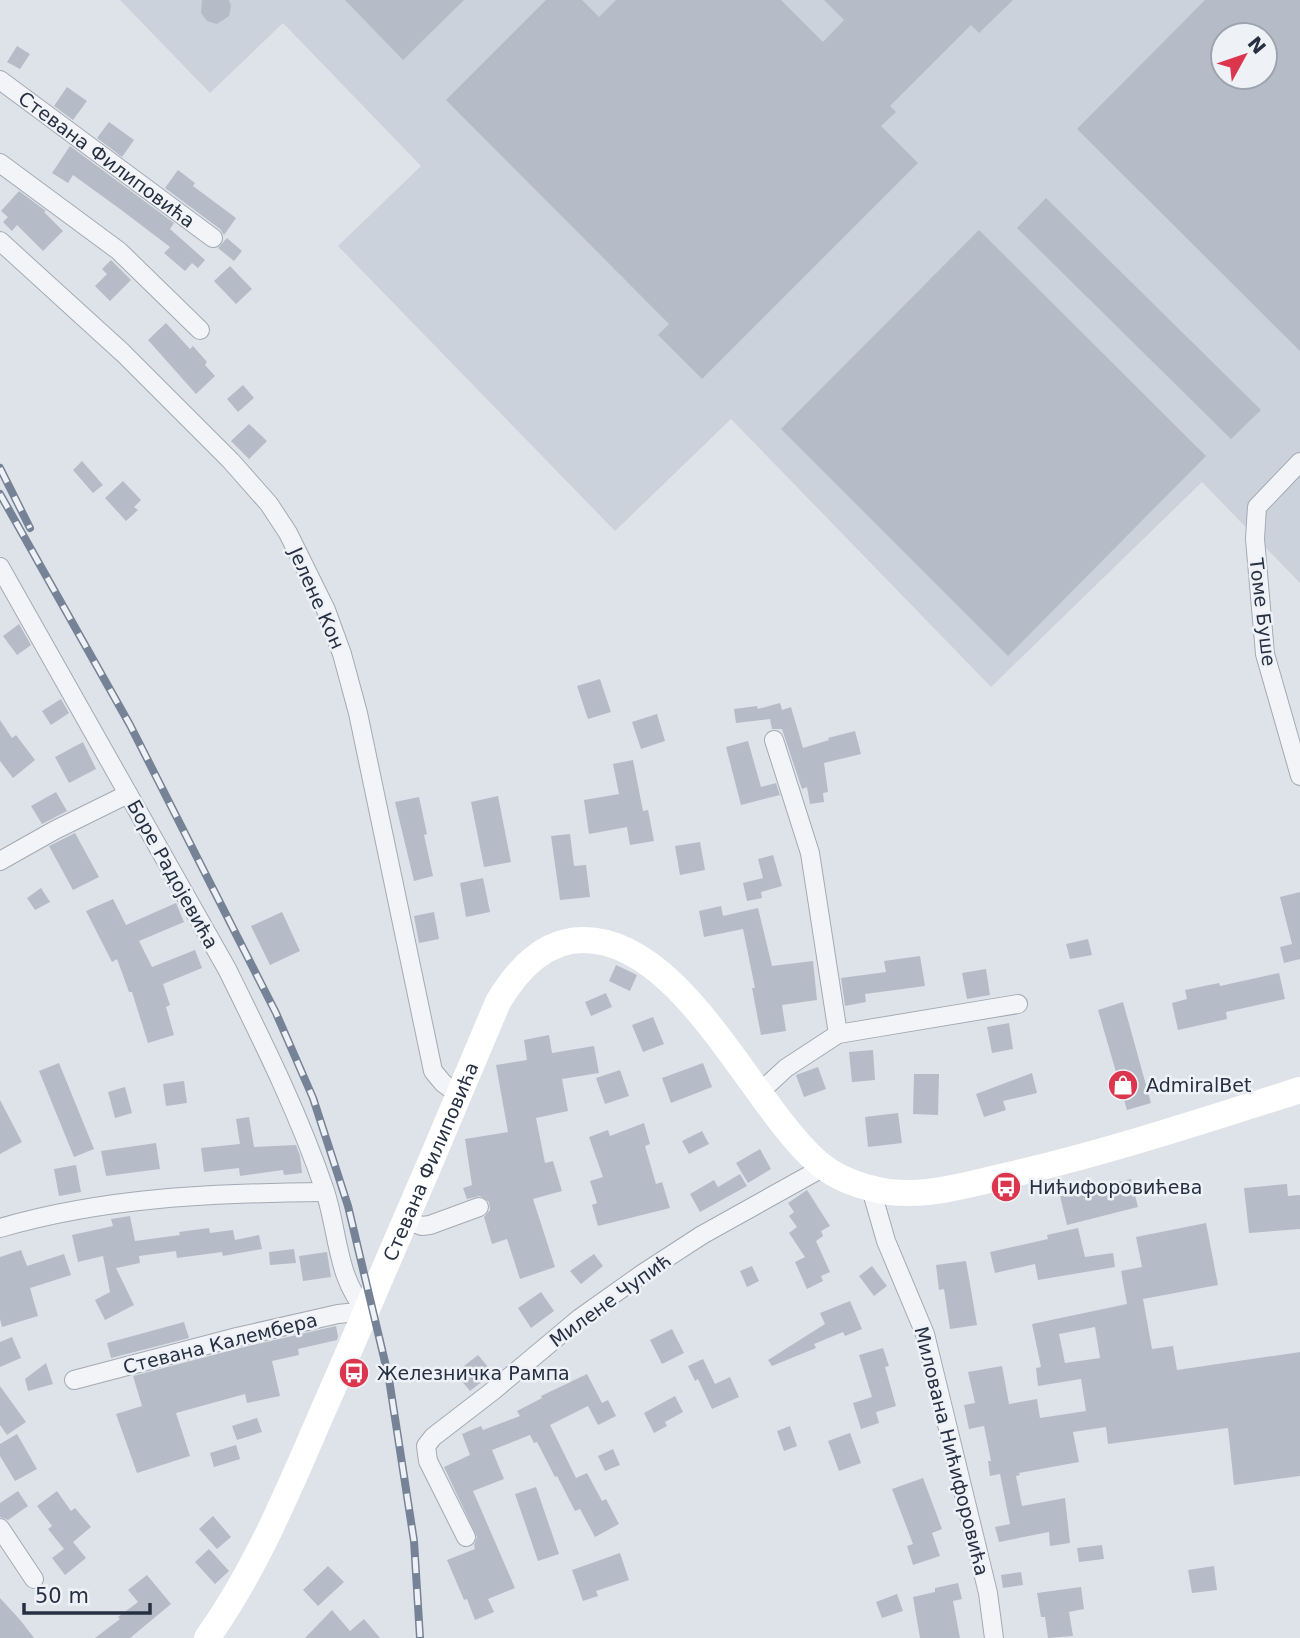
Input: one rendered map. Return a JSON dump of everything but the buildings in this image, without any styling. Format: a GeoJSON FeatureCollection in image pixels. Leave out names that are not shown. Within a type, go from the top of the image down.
{"type":"FeatureCollection","features":[{"type":"Feature","properties":{"kind":"main road","name":"Стевана Филиповића"},"geometry":{"type":"LineString","coordinates":[[207,1638],[235,1598],[283,1504],[407,1221],[498,1002],[509,983],[544,950],[566,941],[600,940],[641,957],[682,993],[801,1145],[824,1167],[840,1177],[871,1189],[900,1193],[930,1192],[1025,1171],[1151,1137],[1300,1090]]}},
{"type":"Feature","properties":{"kind":"street","name":"Стевана Филиповића"},"geometry":{"type":"LineString","coordinates":[[0,80],[213,238]]}},
{"type":"Feature","properties":{"kind":"street"},"geometry":{"type":"LineString","coordinates":[[0,163],[118,251],[200,330]]}},
{"type":"Feature","properties":{"kind":"street","name":"Јелене Кон"},"geometry":{"type":"LineString","coordinates":[[0,241],[123,353],[231,461],[269,504],[288,533],[326,610],[342,654],[358,713],[433,1072],[459,1095]]}},
{"type":"Feature","properties":{"kind":"street","name":"Томе Буше"},"geometry":{"type":"LineString","coordinates":[[1300,462],[1257,507],[1255,539],[1265,654],[1300,776]]}},
{"type":"Feature","properties":{"kind":"street","name":"Боре Радојевића"},"geometry":{"type":"LineString","coordinates":[[0,567],[244,1003],[295,1113],[325,1192],[349,1284],[356,1300],[367,1311]]}},
{"type":"Feature","properties":{"kind":"street"},"geometry":{"type":"LineString","coordinates":[[774,740],[810,853],[838,1034]]}},
{"type":"Feature","properties":{"kind":"street"},"geometry":{"type":"LineString","coordinates":[[0,861],[128,794]]}},
{"type":"Feature","properties":{"kind":"street"},"geometry":{"type":"LineString","coordinates":[[760,1092],[786,1068],[838,1034],[1018,1004]]}},
{"type":"Feature","properties":{"kind":"street","name":"Милене Чупић"},"geometry":{"type":"LineString","coordinates":[[466,1537],[428,1461],[426,1446],[433,1437],[580,1318],[642,1274],[702,1235],[824,1167]]}},
{"type":"Feature","properties":{"kind":"street","name":"Милована Нићифоровића"},"geometry":{"type":"LineString","coordinates":[[871,1189],[886,1241],[925,1334],[988,1593],[994,1638]]}},
{"type":"Feature","properties":{"kind":"street"},"geometry":{"type":"LineString","coordinates":[[0,1228],[130,1200],[246,1193],[325,1192]]}},
{"type":"Feature","properties":{"kind":"street"},"geometry":{"type":"LineString","coordinates":[[407,1221],[422,1226],[430,1225],[479,1207]]}},
{"type":"Feature","properties":{"kind":"street","name":"Стевана Калембера"},"geometry":{"type":"LineString","coordinates":[[74,1380],[237,1337],[338,1314],[367,1311]]}},
{"type":"Feature","properties":{"kind":"street"},"geometry":{"type":"LineString","coordinates":[[0,1528],[34,1579]]}},
{"type":"Feature","properties":{"kind":"shaded area"},"geometry":{"type":"Polygon","coordinates":[[[120,0],[1300,0],[1300,583],[1202,482],[991,687],[731,419],[615,531],[338,246],[421,166],[283,23],[210,93],[120,0]]]}},
{"type":"Feature","properties":{"kind":"railway"},"geometry":{"type":"LineString","coordinates":[[0,468],[30,528]]}},
{"type":"Feature","properties":{"kind":"railway"},"geometry":{"type":"LineString","coordinates":[[0,494],[130,725],[276,1013],[313,1098],[348,1206],[389,1379],[414,1541],[420,1638]]}},
{"type":"Feature","properties":{"kind":"place","name":"AdmiralBet"},"geometry":{"type":"Point","coordinates":[1123,1085]}},
{"type":"Feature","properties":{"kind":"place","name":"Нићифоровићева"},"geometry":{"type":"Point","coordinates":[1006,1187]}},
{"type":"Feature","properties":{"kind":"place","name":"Железничка Рампа"},"geometry":{"type":"Point","coordinates":[354,1373]}}]}
